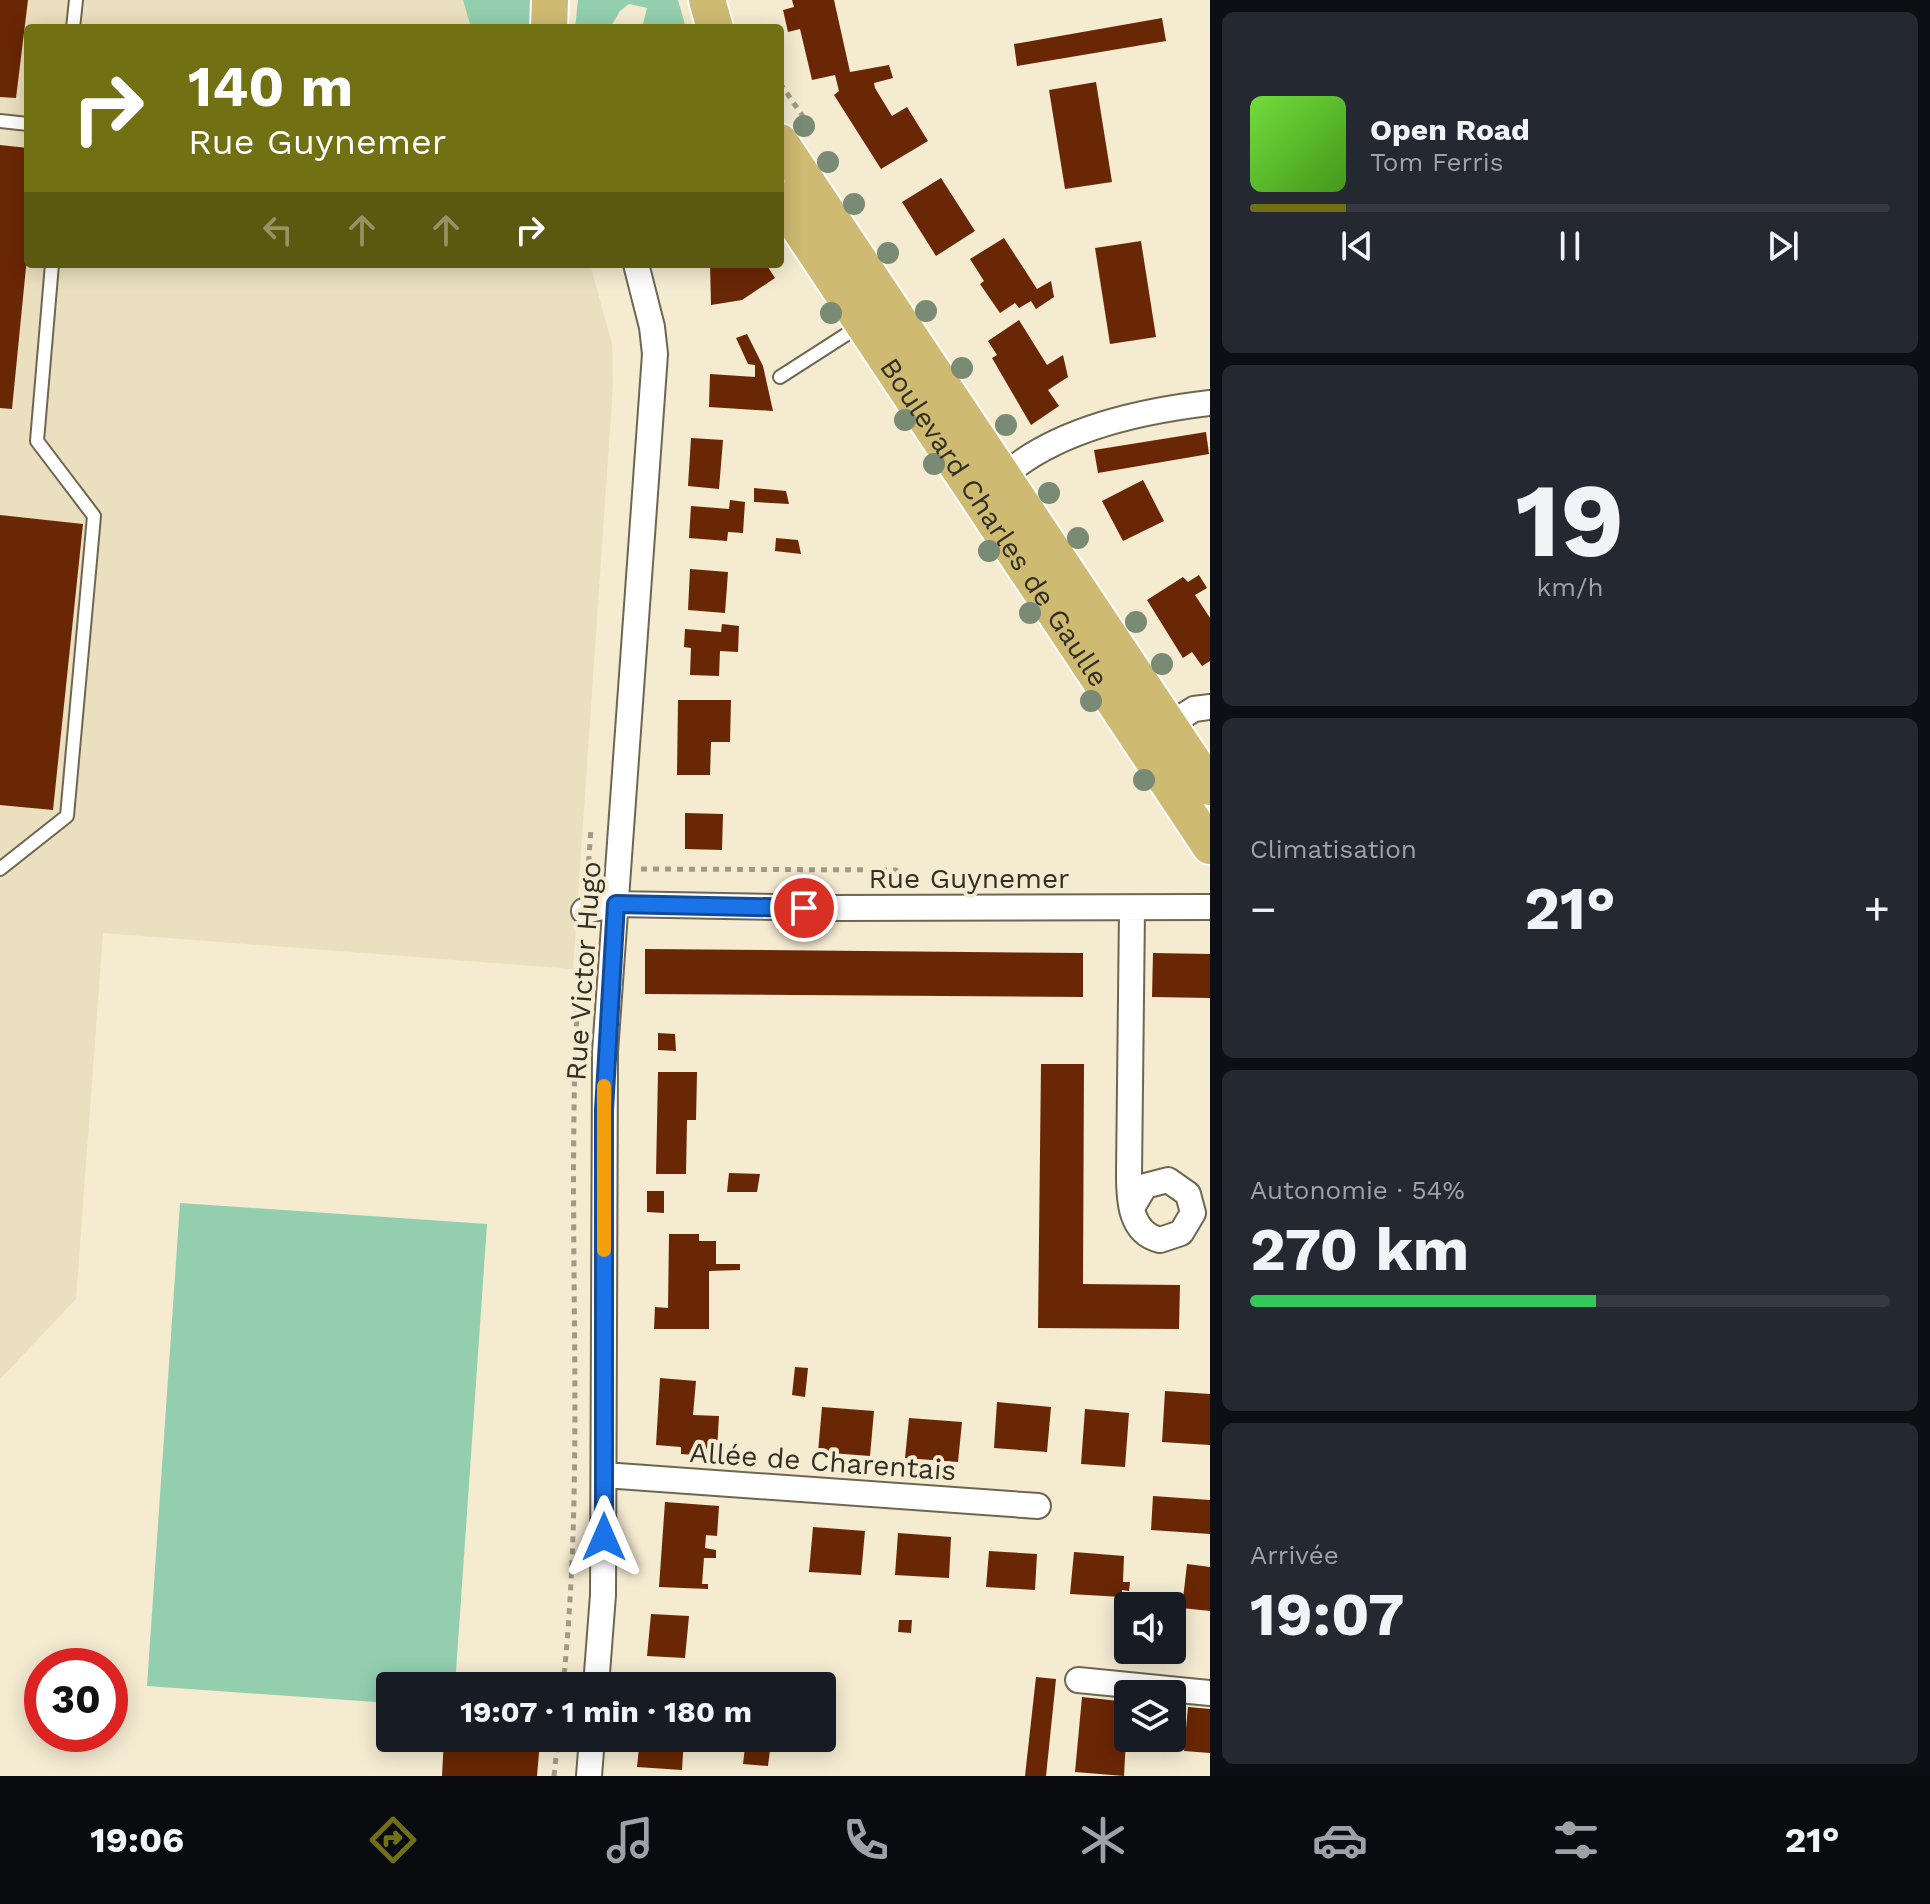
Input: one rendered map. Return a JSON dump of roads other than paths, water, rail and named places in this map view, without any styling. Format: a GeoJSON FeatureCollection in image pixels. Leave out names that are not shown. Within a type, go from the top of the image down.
{"type":"FeatureCollection","features":[{"type":"Feature","properties":{"kind":"main road"},"geometry":{"type":"LineString","coordinates":[[549,24],[550,0]]}},
{"type":"Feature","properties":{"kind":"main road","name":"Boulevard Charles de Gaulle"},"geometry":{"type":"LineString","coordinates":[[784,148],[1005,475],[1210,787]]}},
{"type":"Feature","properties":{"kind":"main road","name":"Boulevard Charles de Gaulle"},"geometry":{"type":"LineString","coordinates":[[784,205],[1210,846]]}},
{"type":"Feature","properties":{"kind":"street","name":"Rue Victor Hugo"},"geometry":{"type":"LineString","coordinates":[[597,1672],[603,1595],[605,1052],[655,354],[652,327],[637,268]]}},
{"type":"Feature","properties":{"kind":"street"},"geometry":{"type":"LineString","coordinates":[[1005,475],[1022,460],[1093,428],[1210,403]]}},
{"type":"Feature","properties":{"kind":"street"},"geometry":{"type":"LineString","coordinates":[[1169,725],[1194,709],[1210,707]]}},
{"type":"Feature","properties":{"kind":"street","name":"Rue Guynemer"},"geometry":{"type":"LineString","coordinates":[[584,911],[616,904],[897,908],[1210,907]]}},
{"type":"Feature","properties":{"kind":"street"},"geometry":{"type":"LineString","coordinates":[[1132,909],[1129,1175],[1133,1206]]}},
{"type":"Feature","properties":{"kind":"street","name":"Allée de Charentais"},"geometry":{"type":"LineString","coordinates":[[604,1475],[1038,1506]]}},
{"type":"Feature","properties":{"kind":"street"},"geometry":{"type":"LineString","coordinates":[[1078,1680],[1210,1693]]}},
{"type":"Feature","properties":{"kind":"street"},"geometry":{"type":"LineString","coordinates":[[589,1776],[591,1752]]}},
{"type":"Feature","properties":{"kind":"lane"},"geometry":{"type":"LineString","coordinates":[[73,24],[76,0]]}},
{"type":"Feature","properties":{"kind":"lane"},"geometry":{"type":"LineString","coordinates":[[0,121],[24,124]]}},
{"type":"Feature","properties":{"kind":"lane"},"geometry":{"type":"LineString","coordinates":[[0,869],[67,816],[94,516],[37,441],[52,268]]}},
{"type":"Feature","properties":{"kind":"lane"},"geometry":{"type":"LineString","coordinates":[[780,377],[863,324]]}}]}
